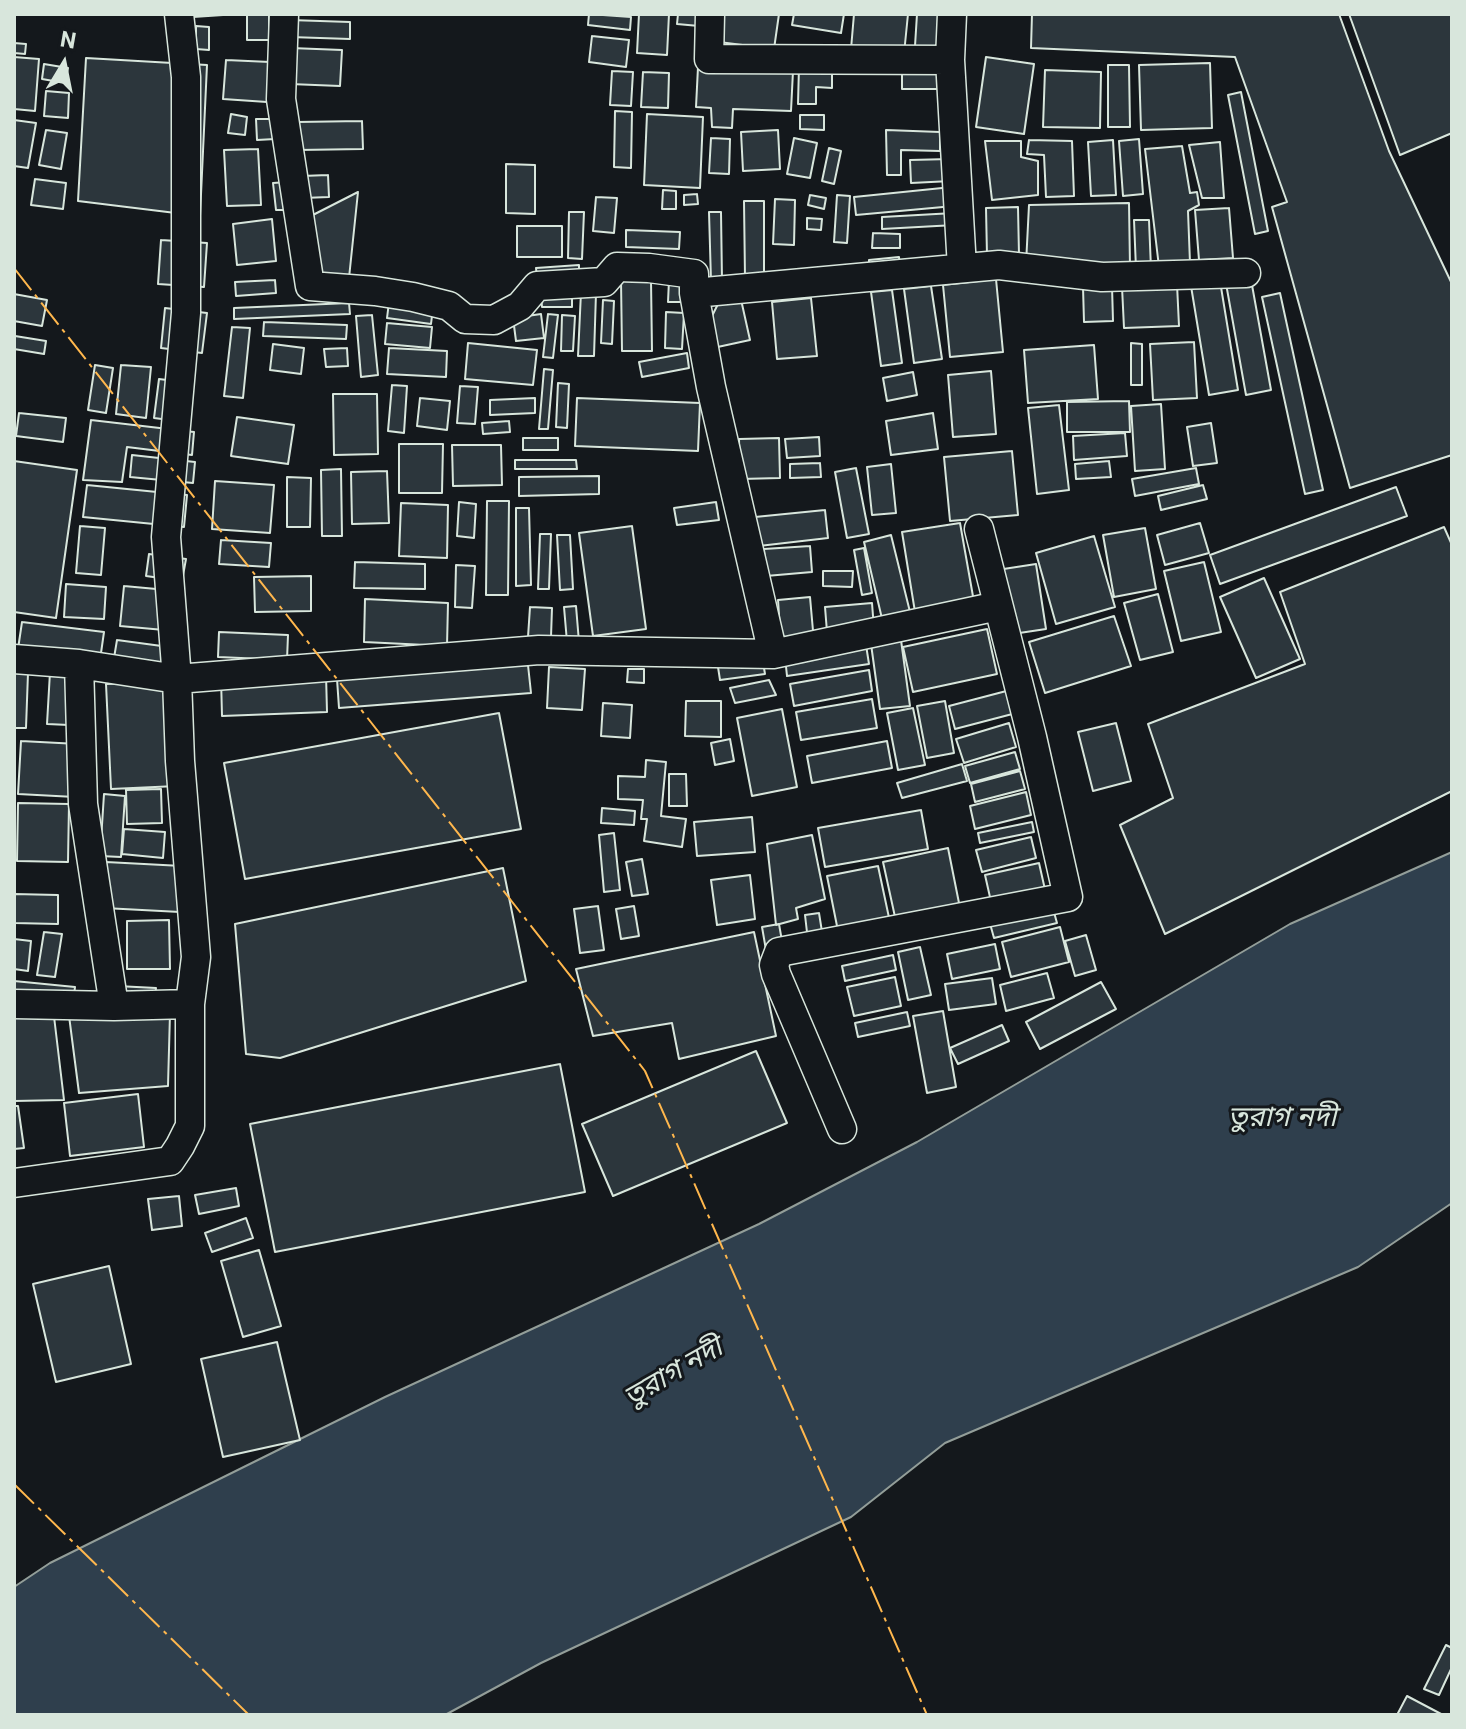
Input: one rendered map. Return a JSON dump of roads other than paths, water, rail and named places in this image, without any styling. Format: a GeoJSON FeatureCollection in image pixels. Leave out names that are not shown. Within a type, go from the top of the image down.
{"type":"FeatureCollection","features":[{"type":"Feature","properties":{"kind":"street"},"geometry":{"type":"LineString","coordinates":[[14,1183],[170,1161],[190,1126],[190,1004],[196,957],[166,537],[186,313],[186,77],[179,14]]}},
{"type":"Feature","properties":{"kind":"street"},"geometry":{"type":"LineString","coordinates":[[284,14],[281,99],[310,286],[413,297],[449,306],[465,319],[494,320],[520,306],[537,286],[604,282],[617,267],[694,274],[694,293],[711,387],[773,654]]}},
{"type":"Feature","properties":{"kind":"street"},"geometry":{"type":"LineString","coordinates":[[710,14],[709,59],[950,60]]}},
{"type":"Feature","properties":{"kind":"street"},"geometry":{"type":"LineString","coordinates":[[952,14],[950,60],[962,268]]}},
{"type":"Feature","properties":{"kind":"street"},"geometry":{"type":"LineString","coordinates":[[694,293],[999,265],[1102,277],[1246,273]]}},
{"type":"Feature","properties":{"kind":"street"},"geometry":{"type":"LineString","coordinates":[[842,1129],[776,974],[774,965],[779,952],[1068,897],[1032,737],[979,529]]}},
{"type":"Feature","properties":{"kind":"street"},"geometry":{"type":"LineString","coordinates":[[14,659],[79,664],[177,679],[539,650],[773,654],[998,606]]}},
{"type":"Feature","properties":{"kind":"street"},"geometry":{"type":"LineString","coordinates":[[79,664],[83,804],[114,1006]]}},
{"type":"Feature","properties":{"kind":"street"},"geometry":{"type":"LineString","coordinates":[[14,1004],[190,1004]]}},
{"type":"Feature","properties":{"kind":"water","name":"তুরাগ নদী"},"geometry":{"type":"Polygon","coordinates":[[[1452,852],[1452,1203],[1358,1267],[945,1443],[851,1517],[541,1663],[445,1715],[14,1715],[14,1587],[50,1563],[385,1397],[759,1224],[917,1142],[1290,924],[1452,852]]]}}]}
